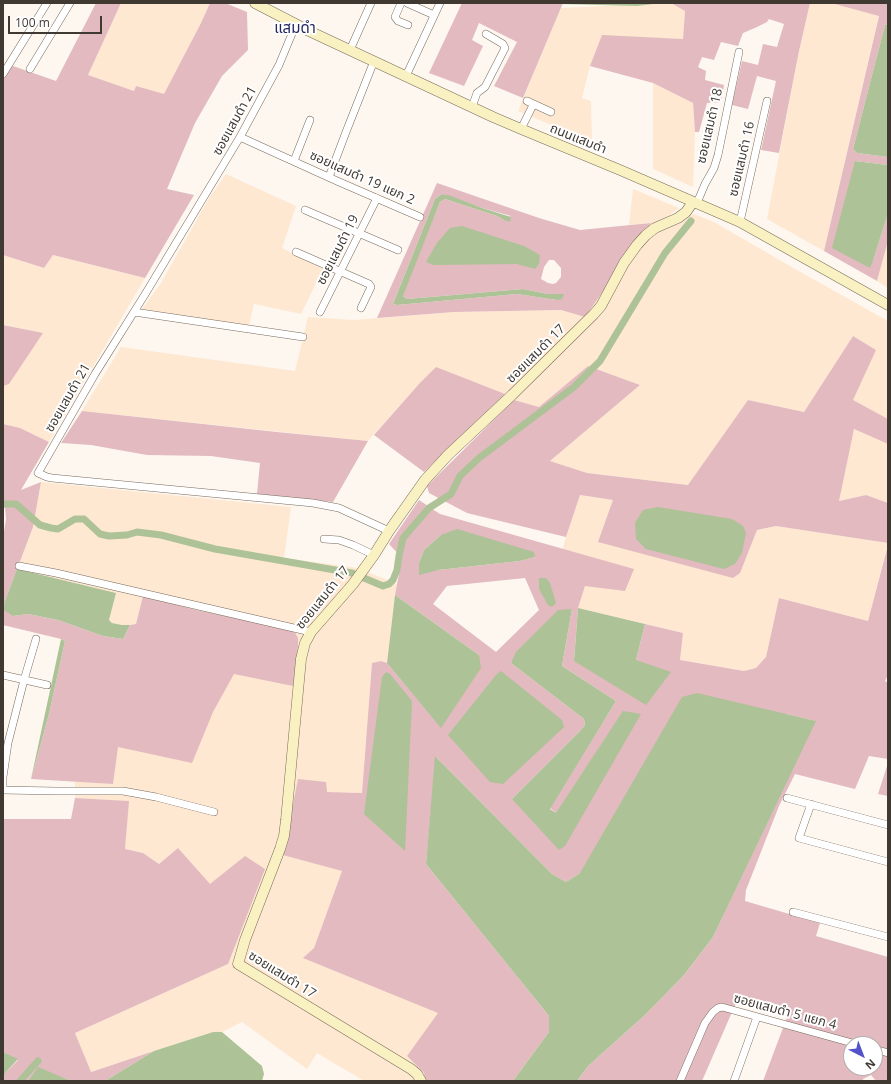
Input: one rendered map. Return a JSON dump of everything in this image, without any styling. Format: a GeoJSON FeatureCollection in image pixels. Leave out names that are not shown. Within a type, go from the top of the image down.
{"type":"FeatureCollection","features":[{"type":"Feature","properties":{"kind":"street"},"geometry":{"type":"LineString","coordinates":[[3,74],[46,3]]}},
{"type":"Feature","properties":{"kind":"street"},"geometry":{"type":"LineString","coordinates":[[30,69],[70,3]]}},
{"type":"Feature","properties":{"kind":"street","name":"ถนนแสมดำ"},"geometry":{"type":"LineString","coordinates":[[255,3],[350,50],[472,107],[740,222],[888,304]]}},
{"type":"Feature","properties":{"kind":"street"},"geometry":{"type":"LineString","coordinates":[[350,50],[371,3]]}},
{"type":"Feature","properties":{"kind":"street"},"geometry":{"type":"LineString","coordinates":[[401,3],[395,17],[398,21],[408,25]]}},
{"type":"Feature","properties":{"kind":"street"},"geometry":{"type":"LineString","coordinates":[[407,3],[434,16]]}},
{"type":"Feature","properties":{"kind":"street"},"geometry":{"type":"LineString","coordinates":[[406,76],[440,3]]}},
{"type":"Feature","properties":{"kind":"street","name":"ซอยแสมดำ 21"},"geometry":{"type":"LineString","coordinates":[[296,24],[279,65],[240,137],[95,374],[38,473],[52,478],[313,503],[339,508],[389,531]]}},
{"type":"Feature","properties":{"kind":"street"},"geometry":{"type":"LineString","coordinates":[[472,107],[477,93],[485,87],[505,48],[503,44],[486,34]]}},
{"type":"Feature","properties":{"kind":"street","name":"ซอยแสมดำ 18"},"geometry":{"type":"LineString","coordinates":[[695,202],[714,168],[718,155],[739,52]]}},
{"type":"Feature","properties":{"kind":"street"},"geometry":{"type":"LineString","coordinates":[[329,177],[374,61]]}},
{"type":"Feature","properties":{"kind":"street","name":"ซอยแสมดำ 16"},"geometry":{"type":"LineString","coordinates":[[740,222],[767,101]]}},
{"type":"Feature","properties":{"kind":"street"},"geometry":{"type":"LineString","coordinates":[[521,129],[530,103],[551,112]]}},
{"type":"Feature","properties":{"kind":"street"},"geometry":{"type":"LineString","coordinates":[[294,161],[310,120]]}},
{"type":"Feature","properties":{"kind":"street","name":"ซอยแสมดำ 19 แยก 2"},"geometry":{"type":"LineString","coordinates":[[240,137],[420,217]]}},
{"type":"Feature","properties":{"kind":"street","name":"ซอยแสมดำ 19"},"geometry":{"type":"LineString","coordinates":[[320,312],[377,198]]}},
{"type":"Feature","properties":{"kind":"street","name":"ซอยแสมดำ 17"},"geometry":{"type":"LineString","coordinates":[[421,1081],[411,1068],[238,964],[245,940],[284,836],[301,659],[305,642],[311,632],[353,584],[425,480],[448,455],[512,395],[594,314],[601,306],[624,263],[641,240],[655,228],[678,218],[695,202]]}},
{"type":"Feature","properties":{"kind":"street"},"geometry":{"type":"LineString","coordinates":[[305,210],[398,250]]}},
{"type":"Feature","properties":{"kind":"street"},"geometry":{"type":"LineString","coordinates":[[296,252],[369,284],[371,287],[361,308]]}},
{"type":"Feature","properties":{"kind":"street"},"geometry":{"type":"LineString","coordinates":[[134,312],[303,337]]}},
{"type":"Feature","properties":{"kind":"street"},"geometry":{"type":"LineString","coordinates":[[324,539],[339,540],[374,555]]}},
{"type":"Feature","properties":{"kind":"street"},"geometry":{"type":"LineString","coordinates":[[20,566],[311,632]]}},
{"type":"Feature","properties":{"kind":"street"},"geometry":{"type":"LineString","coordinates":[[36,639],[8,743],[3,777],[3,790],[123,791],[156,797],[214,812]]}},
{"type":"Feature","properties":{"kind":"street"},"geometry":{"type":"LineString","coordinates":[[3,675],[47,685]]}},
{"type":"Feature","properties":{"kind":"street"},"geometry":{"type":"LineString","coordinates":[[787,798],[888,825]]}},
{"type":"Feature","properties":{"kind":"street"},"geometry":{"type":"LineString","coordinates":[[811,804],[799,838],[888,862]]}},
{"type":"Feature","properties":{"kind":"street"},"geometry":{"type":"LineString","coordinates":[[793,912],[888,937]]}},
{"type":"Feature","properties":{"kind":"street","name":"ซอยแสมดำ 5 แยก 4"},"geometry":{"type":"LineString","coordinates":[[680,1081],[705,1023],[713,1012],[722,1007],[843,1040]]}},
{"type":"Feature","properties":{"kind":"street"},"geometry":{"type":"LineString","coordinates":[[734,1081],[757,1016]]}},
{"type":"Feature","properties":{"kind":"shaded area"},"geometry":{"type":"Polygon","coordinates":[[[96,3],[121,3],[88,75],[134,91],[136,86],[164,94],[210,3],[225,3],[247,12],[248,50],[222,76],[195,123],[167,189],[194,195],[145,278],[53,255],[44,268],[3,255],[3,79],[10,65],[56,81],[96,3]]]}},
{"type":"Feature","properties":{"kind":"shaded area"},"geometry":{"type":"Polygon","coordinates":[[[121,3],[210,3],[164,95],[136,86],[134,91],[88,75],[121,3]]]}},
{"type":"Feature","properties":{"kind":"shaded area"},"geometry":{"type":"Polygon","coordinates":[[[462,3],[563,3],[523,98],[494,86],[517,42],[479,23],[472,40],[483,46],[464,86],[429,73],[462,3]]]}},
{"type":"Feature","properties":{"kind":"shaded area"},"geometry":{"type":"Polygon","coordinates":[[[671,3],[685,11],[683,39],[602,36],[590,66],[582,98],[591,101],[592,142],[518,111],[561,8],[671,3]]]}},
{"type":"Feature","properties":{"kind":"shaded area"},"geometry":{"type":"Polygon","coordinates":[[[671,3],[810,3],[779,153],[761,150],[776,81],[757,76],[748,109],[732,105],[742,61],[758,65],[763,44],[777,47],[784,24],[769,19],[767,22],[743,33],[738,46],[721,42],[714,60],[702,57],[698,67],[706,71],[705,80],[724,85],[721,102],[707,103],[699,132],[695,132],[693,103],[653,83],[590,66],[602,35],[683,39],[685,11],[671,3]]]}},
{"type":"Feature","properties":{"kind":"shaded area"},"geometry":{"type":"Polygon","coordinates":[[[810,3],[831,3],[879,15],[824,251],[767,219],[799,51],[810,3]]]}},
{"type":"Feature","properties":{"kind":"shaded area"},"geometry":{"type":"Polygon","coordinates":[[[831,3],[888,3],[888,24],[885,25],[853,149],[857,153],[888,157],[888,165],[855,161],[873,261],[888,213],[888,241],[877,281],[824,251],[879,16],[831,3]]]}},
{"type":"Feature","properties":{"kind":"shaded area"},"geometry":{"type":"Polygon","coordinates":[[[888,24],[888,157],[857,153],[853,149],[885,25],[888,24]]]}},
{"type":"Feature","properties":{"kind":"shaded area"},"geometry":{"type":"Polygon","coordinates":[[[653,83],[693,103],[695,132],[693,187],[653,169],[653,83]]]}},
{"type":"Feature","properties":{"kind":"shaded area"},"geometry":{"type":"Polygon","coordinates":[[[855,161],[888,165],[888,213],[870,268],[832,248],[855,161]]]}},
{"type":"Feature","properties":{"kind":"shaded area"},"geometry":{"type":"Polygon","coordinates":[[[226,174],[296,206],[282,248],[323,269],[301,314],[254,304],[249,326],[142,309],[161,283],[209,198],[226,174]]]}},
{"type":"Feature","properties":{"kind":"shaded area"},"geometry":{"type":"Polygon","coordinates":[[[437,183],[539,218],[580,230],[651,223],[585,317],[561,310],[454,312],[377,318],[437,183]],[[442,194],[435,199],[393,304],[397,305],[517,294],[557,300],[564,294],[548,294],[523,289],[407,299],[402,295],[440,202],[445,199],[497,216],[504,220],[511,216],[442,194]],[[549,260],[544,267],[541,279],[553,284],[556,283],[561,277],[561,268],[554,260],[549,260]]]}},
{"type":"Feature","properties":{"kind":"shaded area"},"geometry":{"type":"Polygon","coordinates":[[[633,189],[679,208],[663,220],[677,225],[694,214],[714,222],[888,321],[888,419],[852,400],[876,350],[853,336],[804,412],[748,400],[689,485],[587,473],[550,461],[640,385],[588,366],[539,407],[514,400],[505,394],[418,385],[368,441],[82,411],[121,347],[295,371],[308,317],[354,320],[454,312],[561,310],[585,317],[650,223],[629,225],[633,189]]]}},
{"type":"Feature","properties":{"kind":"shaded area"},"geometry":{"type":"Polygon","coordinates":[[[442,194],[511,217],[510,222],[497,216],[445,199],[440,202],[403,296],[407,299],[523,289],[548,294],[564,294],[562,299],[557,300],[517,294],[397,305],[393,304],[435,199],[442,194]]]}},
{"type":"Feature","properties":{"kind":"shaded area"},"geometry":{"type":"Polygon","coordinates":[[[462,226],[524,246],[540,255],[539,264],[535,269],[517,264],[433,265],[426,262],[437,243],[450,228],[462,226]]]}},
{"type":"Feature","properties":{"kind":"shaded area"},"geometry":{"type":"Polygon","coordinates":[[[888,241],[888,288],[877,281],[888,241]]]}},
{"type":"Feature","properties":{"kind":"shaded area"},"geometry":{"type":"Polygon","coordinates":[[[3,255],[44,268],[53,255],[145,278],[49,442],[20,428],[3,424],[3,386],[9,384],[42,333],[3,325],[3,255]]]}},
{"type":"Feature","properties":{"kind":"shaded area"},"geometry":{"type":"Polygon","coordinates":[[[3,325],[43,333],[9,384],[3,386],[3,325]]]}},
{"type":"Feature","properties":{"kind":"shaded area"},"geometry":{"type":"Polygon","coordinates":[[[853,336],[876,350],[853,400],[888,419],[888,444],[854,429],[839,501],[866,495],[888,503],[888,543],[776,526],[757,530],[740,573],[733,578],[598,542],[613,500],[580,495],[566,537],[467,513],[429,493],[427,486],[514,400],[539,407],[588,366],[640,385],[550,461],[587,473],[688,485],[748,400],[804,412],[853,336]]]}},
{"type":"Feature","properties":{"kind":"shaded area"},"geometry":{"type":"Polygon","coordinates":[[[436,367],[505,394],[424,472],[374,435],[436,367]]]}},
{"type":"Feature","properties":{"kind":"shaded area"},"geometry":{"type":"Polygon","coordinates":[[[82,411],[368,441],[333,502],[257,494],[260,463],[211,456],[147,455],[91,445],[61,443],[82,411]]]}},
{"type":"Feature","properties":{"kind":"shaded area"},"geometry":{"type":"Polygon","coordinates":[[[3,424],[20,428],[49,442],[21,490],[41,482],[33,527],[5,601],[13,616],[28,614],[58,620],[103,636],[123,639],[130,625],[136,624],[143,596],[196,610],[289,629],[295,633],[298,638],[293,686],[234,674],[213,712],[192,763],[118,747],[113,784],[31,779],[49,714],[65,641],[3,625],[3,538],[6,519],[5,507],[3,508],[3,424]]]}},
{"type":"Feature","properties":{"kind":"shaded area"},"geometry":{"type":"Polygon","coordinates":[[[854,429],[888,444],[888,503],[866,495],[838,501],[854,429]]]}},
{"type":"Feature","properties":{"kind":"shaded area"},"geometry":{"type":"Polygon","coordinates":[[[41,482],[291,507],[284,558],[358,568],[397,584],[387,663],[381,661],[372,663],[362,793],[327,792],[298,779],[339,870],[342,871],[314,948],[304,958],[439,1013],[407,1056],[424,1073],[425,1081],[364,1081],[317,1053],[307,1069],[242,1022],[222,1032],[213,1032],[90,1072],[75,1033],[228,964],[245,856],[210,885],[178,848],[159,864],[143,853],[125,849],[128,801],[75,798],[75,781],[113,784],[117,747],[213,712],[234,673],[295,676],[298,638],[143,596],[136,624],[122,625],[112,623],[109,620],[116,593],[17,569],[33,527],[41,482]]]}},
{"type":"Feature","properties":{"kind":"shaded area"},"geometry":{"type":"Polygon","coordinates":[[[580,495],[614,500],[757,530],[777,526],[888,543],[868,621],[779,598],[766,657],[756,668],[744,671],[680,660],[683,633],[578,608],[585,586],[554,580],[580,495]]]}},
{"type":"Feature","properties":{"kind":"shaded area"},"geometry":{"type":"Polygon","coordinates":[[[419,500],[440,514],[634,569],[625,591],[585,586],[578,608],[574,661],[636,660],[645,624],[683,633],[680,660],[744,671],[756,668],[766,657],[779,598],[868,621],[888,545],[888,675],[885,681],[888,683],[888,759],[869,756],[855,789],[795,774],[779,806],[746,890],[745,901],[820,923],[816,936],[888,957],[888,1081],[876,1081],[872,1076],[883,1076],[883,1036],[843,1036],[843,1076],[869,1076],[863,1079],[863,1081],[763,1081],[789,1012],[739,996],[702,1081],[577,1081],[588,1066],[645,1015],[684,975],[713,937],[815,721],[786,714],[580,873],[566,882],[552,874],[436,757],[426,864],[549,1016],[549,1032],[513,1081],[425,1081],[424,1073],[407,1056],[438,1013],[303,958],[314,948],[342,871],[283,855],[298,779],[326,782],[327,792],[362,793],[372,663],[381,661],[387,663],[441,727],[479,655],[395,595],[402,558],[389,544],[419,500]],[[441,535],[424,550],[419,563],[438,570],[520,561],[535,557],[441,535]],[[525,578],[447,586],[433,604],[496,652],[539,610],[525,578]],[[572,609],[511,663],[584,719],[585,725],[579,732],[512,799],[556,813],[550,808],[616,701],[562,666],[572,609]]]}},
{"type":"Feature","properties":{"kind":"shaded area"},"geometry":{"type":"Polygon","coordinates":[[[658,507],[732,519],[743,526],[746,533],[742,553],[735,564],[724,569],[646,549],[636,539],[635,523],[643,510],[658,507]]]}},
{"type":"Feature","properties":{"kind":"shaded area"},"geometry":{"type":"Polygon","coordinates":[[[457,529],[534,552],[535,557],[520,561],[438,570],[419,575],[419,563],[424,550],[441,535],[457,529]]]}},
{"type":"Feature","properties":{"kind":"shaded area"},"geometry":{"type":"Polygon","coordinates":[[[17,569],[116,593],[109,620],[112,623],[130,625],[123,639],[103,636],[58,620],[28,614],[13,616],[4,610],[5,601],[17,569]]]}},
{"type":"Feature","properties":{"kind":"shaded area"},"geometry":{"type":"Polygon","coordinates":[[[539,578],[546,578],[550,583],[556,603],[552,607],[548,605],[539,589],[539,578]]]}},
{"type":"Feature","properties":{"kind":"shaded area"},"geometry":{"type":"Polygon","coordinates":[[[395,595],[479,655],[481,668],[441,728],[387,663],[395,595]]]}},
{"type":"Feature","properties":{"kind":"shaded area"},"geometry":{"type":"Polygon","coordinates":[[[578,608],[645,624],[636,660],[671,672],[646,705],[574,661],[578,608]]]}},
{"type":"Feature","properties":{"kind":"shaded area"},"geometry":{"type":"Polygon","coordinates":[[[572,609],[562,666],[616,701],[550,809],[556,813],[623,711],[641,714],[565,846],[559,850],[512,799],[579,732],[585,725],[584,719],[511,663],[516,652],[558,610],[572,609]]]}},
{"type":"Feature","properties":{"kind":"shaded area"},"geometry":{"type":"Polygon","coordinates":[[[61,639],[65,641],[49,714],[31,779],[61,639]]]}},
{"type":"Feature","properties":{"kind":"shaded area"},"geometry":{"type":"Polygon","coordinates":[[[501,671],[562,720],[564,727],[503,784],[490,782],[448,735],[496,675],[501,671]]]}},
{"type":"Feature","properties":{"kind":"shaded area"},"geometry":{"type":"Polygon","coordinates":[[[386,672],[390,674],[412,701],[405,851],[364,814],[382,677],[386,672]]]}},
{"type":"Feature","properties":{"kind":"shaded area"},"geometry":{"type":"Polygon","coordinates":[[[697,693],[816,721],[713,937],[684,975],[645,1015],[588,1066],[577,1081],[513,1081],[549,1032],[549,1016],[426,864],[435,756],[552,874],[566,882],[580,873],[682,697],[697,693]]]}},
{"type":"Feature","properties":{"kind":"shaded area"},"geometry":{"type":"Polygon","coordinates":[[[888,763],[888,796],[878,794],[888,763]]]}},
{"type":"Feature","properties":{"kind":"shaded area"},"geometry":{"type":"Polygon","coordinates":[[[75,798],[129,801],[125,849],[143,853],[159,864],[178,848],[210,884],[245,856],[265,869],[228,964],[75,1033],[91,1072],[154,1051],[105,1081],[71,1081],[38,1068],[28,1081],[3,1081],[6,1072],[18,1060],[3,1052],[3,819],[71,819],[75,798]]]}},
{"type":"Feature","properties":{"kind":"shaded area"},"geometry":{"type":"Polygon","coordinates":[[[213,1032],[222,1032],[262,1066],[264,1074],[262,1081],[105,1081],[154,1051],[213,1032]]]}},
{"type":"Feature","properties":{"kind":"shaded area"},"geometry":{"type":"Polygon","coordinates":[[[3,1052],[18,1059],[6,1072],[3,1078],[3,1052]]]}},
{"type":"Feature","properties":{"kind":"shaded area"},"geometry":{"type":"Polygon","coordinates":[[[38,1067],[71,1081],[28,1081],[38,1067]]]}},
{"type":"Feature","properties":{"kind":"waterway"},"geometry":{"type":"LineString","coordinates":[[561,3],[637,5],[653,3]]}},
{"type":"Feature","properties":{"kind":"waterway"},"geometry":{"type":"LineString","coordinates":[[3,504],[16,504],[40,525],[51,528],[58,529],[75,519],[84,519],[100,534],[109,536],[127,535],[137,532],[161,535],[215,549],[352,573],[383,586],[389,584],[393,580],[397,570],[403,538],[429,508],[451,494],[460,476],[479,458],[574,387],[600,361],[665,253],[691,221]]}},
{"type":"Feature","properties":{"kind":"waterway"},"geometry":{"type":"LineString","coordinates":[[20,1081],[38,1061]]}},
{"type":"Feature","properties":{"kind":"district","name":"แสมดำ"},"geometry":{"type":"Point","coordinates":[295,29]}}]}
